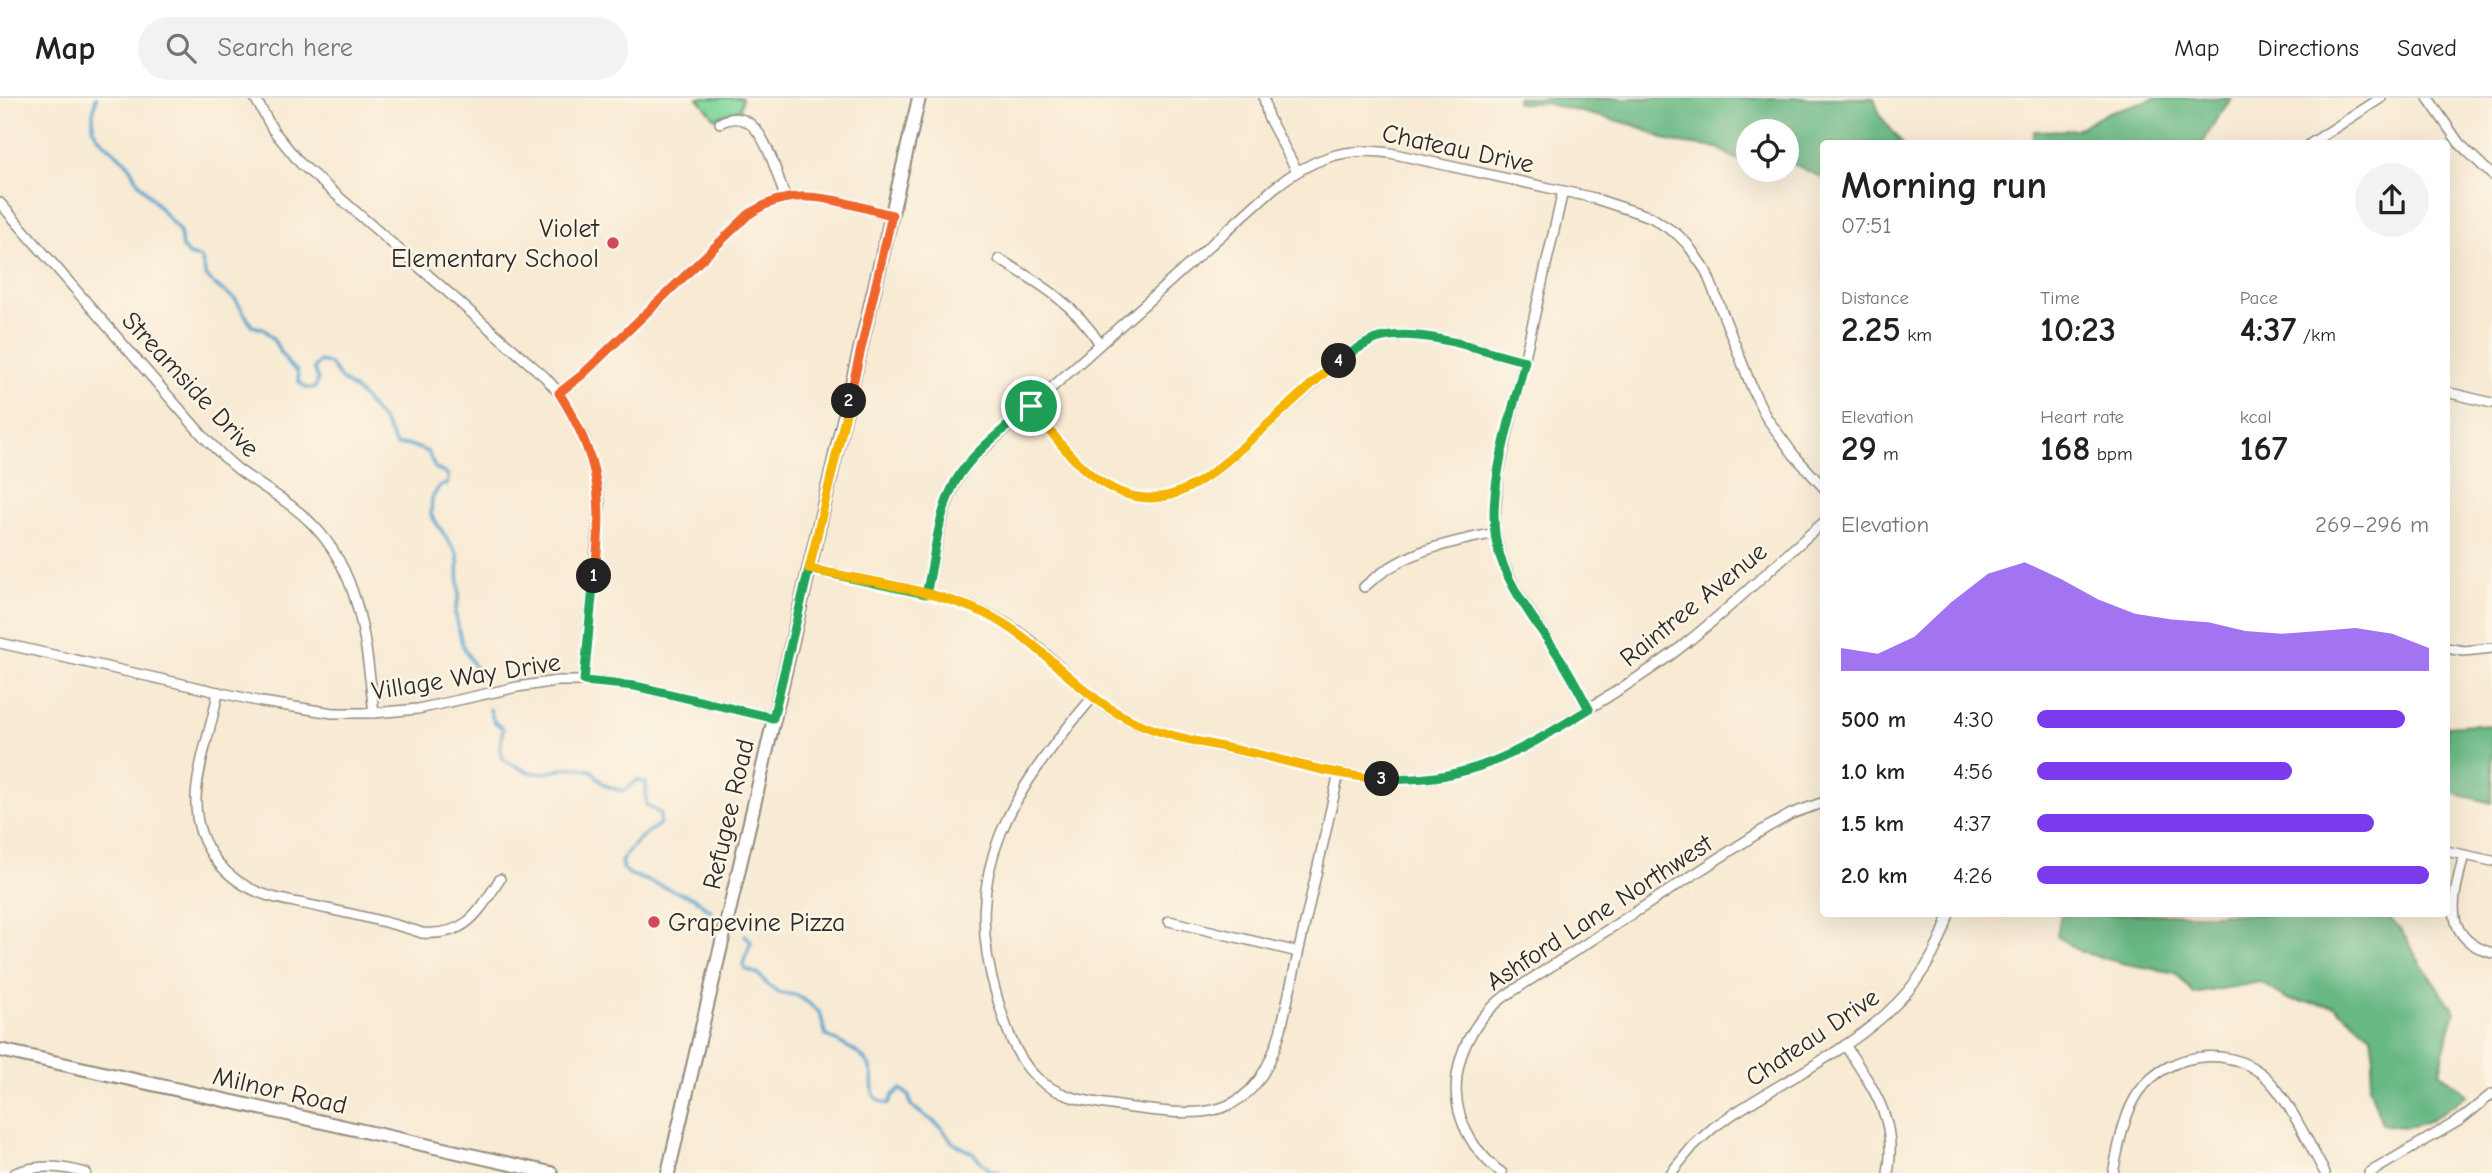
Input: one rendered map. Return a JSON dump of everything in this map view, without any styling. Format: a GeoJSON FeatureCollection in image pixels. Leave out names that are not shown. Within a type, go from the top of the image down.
{"type":"FeatureCollection","features":[{"type":"Feature","properties":{"kind":"main road","name":"Refugee Road"},"geometry":{"type":"LineString","coordinates":[[668,1173],[919,98]]}},
{"type":"Feature","properties":{"kind":"main road","name":"Milnor Road"},"geometry":{"type":"LineString","coordinates":[[0,1050],[551,1173]]}},
{"type":"Feature","properties":{"kind":"street"},"geometry":{"type":"LineString","coordinates":[[255,98],[273,130],[300,163],[545,377],[559,393],[583,435],[596,478],[600,504],[584,681]]}},
{"type":"Feature","properties":{"kind":"street"},"geometry":{"type":"LineString","coordinates":[[1264,98],[1275,131],[1297,171]]}},
{"type":"Feature","properties":{"kind":"street"},"geometry":{"type":"LineString","coordinates":[[2316,140],[2381,98]]}},
{"type":"Feature","properties":{"kind":"street"},"geometry":{"type":"LineString","coordinates":[[2428,98],[2459,143],[2492,175]]}},
{"type":"Feature","properties":{"kind":"street"},"geometry":{"type":"LineString","coordinates":[[720,123],[730,117],[737,117],[751,124],[769,153],[785,197]]}},
{"type":"Feature","properties":{"kind":"street","name":"Chateau Drive"},"geometry":{"type":"LineString","coordinates":[[926,594],[940,524],[952,488],[969,462],[1274,188],[1297,171],[1343,152],[1374,151],[1563,191],[1651,216],[1677,234],[1706,271],[1752,388],[1766,416],[1794,455],[1820,484]]}},
{"type":"Feature","properties":{"kind":"street"},"geometry":{"type":"LineString","coordinates":[[1563,191],[1498,475],[1495,533],[1501,558],[1515,589],[1566,667],[1589,709]]}},
{"type":"Feature","properties":{"kind":"street"},"geometry":{"type":"LineString","coordinates":[[559,393],[582,375],[748,215],[761,206],[785,197],[802,196],[831,199],[892,215]]}},
{"type":"Feature","properties":{"kind":"street","name":"Streamside Drive"},"geometry":{"type":"LineString","coordinates":[[0,203],[204,437],[237,469],[312,523],[321,535],[335,555],[356,597],[366,643],[374,713]]}},
{"type":"Feature","properties":{"kind":"street"},"geometry":{"type":"LineString","coordinates":[[999,259],[1063,300],[1100,344]]}},
{"type":"Feature","properties":{"kind":"street"},"geometry":{"type":"LineString","coordinates":[[1031,406],[1082,467],[1107,486],[1137,496],[1168,496],[1211,476],[1331,368],[1350,353],[1376,339],[1421,337],[1525,361]]}},
{"type":"Feature","properties":{"kind":"street"},"geometry":{"type":"LineString","coordinates":[[2450,393],[2492,403]]}},
{"type":"Feature","properties":{"kind":"street","name":"Raintree Avenue"},"geometry":{"type":"LineString","coordinates":[[809,569],[926,594],[972,608],[1012,627],[1093,697],[1121,715],[1150,728],[1339,774],[1394,780],[1471,770],[1515,753],[1589,709],[1662,662],[1820,526]]}},
{"type":"Feature","properties":{"kind":"street"},"geometry":{"type":"LineString","coordinates":[[1364,587],[1387,568],[1412,554],[1495,533]]}},
{"type":"Feature","properties":{"kind":"street","name":"Village Way Drive"},"geometry":{"type":"LineString","coordinates":[[0,643],[218,692],[334,713],[418,709],[517,687],[557,681],[584,681],[635,686],[773,718]]}},
{"type":"Feature","properties":{"kind":"street"},"geometry":{"type":"LineString","coordinates":[[2450,649],[2464,651],[2492,648]]}},
{"type":"Feature","properties":{"kind":"street"},"geometry":{"type":"LineString","coordinates":[[218,692],[201,768],[196,814],[202,837],[212,857],[241,883],[276,898],[422,933],[438,934],[464,926],[475,916],[500,879]]}},
{"type":"Feature","properties":{"kind":"street"},"geometry":{"type":"LineString","coordinates":[[1093,697],[1069,724],[1014,801],[996,843],[988,873],[984,920],[990,974],[1012,1039],[1028,1068],[1049,1087],[1067,1096],[1186,1114],[1209,1112],[1231,1105],[1255,1085],[1271,1058],[1281,1029],[1339,774]]}},
{"type":"Feature","properties":{"kind":"street","name":"Ashford Lane Northwest"},"geometry":{"type":"LineString","coordinates":[[1502,1173],[1486,1159],[1467,1134],[1457,1100],[1456,1089],[1465,1043],[1482,1017],[1505,996],[1766,828],[1791,814],[1820,803]]}},
{"type":"Feature","properties":{"kind":"street"},"geometry":{"type":"LineString","coordinates":[[2450,852],[2492,860]]}},
{"type":"Feature","properties":{"kind":"street"},"geometry":{"type":"LineString","coordinates":[[2463,855],[2454,897],[2455,922],[2468,942],[2476,948],[2492,953]]}},
{"type":"Feature","properties":{"kind":"street","name":"Chateau Drive"},"geometry":{"type":"LineString","coordinates":[[1671,1173],[1693,1146],[1714,1128],[1845,1045],[1884,1017],[1917,983],[1935,951],[1948,917]]}},
{"type":"Feature","properties":{"kind":"street"},"geometry":{"type":"LineString","coordinates":[[1169,921],[1298,952]]}},
{"type":"Feature","properties":{"kind":"street"},"geometry":{"type":"LineString","coordinates":[[1845,1045],[1884,1110],[1890,1139],[1888,1173]]}},
{"type":"Feature","properties":{"kind":"street"},"geometry":{"type":"LineString","coordinates":[[2113,1173],[2127,1118],[2140,1092],[2151,1079],[2171,1064],[2205,1056],[2221,1057],[2242,1064],[2262,1075],[2273,1085],[2325,1173]]}},
{"type":"Feature","properties":{"kind":"street"},"geometry":{"type":"LineString","coordinates":[[2369,1173],[2466,1116],[2492,1094]]}},
{"type":"Feature","properties":{"kind":"street"},"geometry":{"type":"LineString","coordinates":[[15,1173],[33,1166],[67,1167],[86,1173]]}},
{"type":"Feature","properties":{"kind":"green space"},"geometry":{"type":"Polygon","coordinates":[[[698,98],[742,98],[740,109],[715,118],[698,98]]]}},
{"type":"Feature","properties":{"kind":"green space"},"geometry":{"type":"Polygon","coordinates":[[[1517,98],[1874,98],[1881,117],[1900,140],[1820,140],[1820,177],[1799,167],[1799,119],[1736,119],[1736,159],[1718,148],[1671,142],[1634,125],[1545,103],[1517,103],[1517,98]]]}},
{"type":"Feature","properties":{"kind":"green space"},"geometry":{"type":"Polygon","coordinates":[[[2155,98],[2232,98],[2205,140],[2032,140],[2034,131],[2076,130],[2109,112],[2155,98]]]}},
{"type":"Feature","properties":{"kind":"green space"},"geometry":{"type":"Polygon","coordinates":[[[2450,726],[2492,726],[2492,803],[2450,793],[2450,726]]]}},
{"type":"Feature","properties":{"kind":"green space"},"geometry":{"type":"Polygon","coordinates":[[[2060,917],[2388,917],[2402,932],[2455,1012],[2440,1072],[2467,1095],[2437,1116],[2418,1125],[2407,1127],[2382,1124],[2369,1087],[2374,1058],[2371,1035],[2334,1006],[2289,1000],[2260,982],[2194,994],[2176,973],[2081,952],[2057,936],[2060,917]]]}},
{"type":"Feature","properties":{"kind":"waterway"},"geometry":{"type":"LineString","coordinates":[[96,98],[93,129],[99,138],[127,163],[139,183],[180,232],[182,248],[189,255],[201,258],[206,276],[236,300],[252,326],[264,329],[273,339],[288,364],[297,371],[299,382],[306,388],[315,388],[318,379],[314,368],[320,361],[330,364],[385,424],[396,445],[410,445],[428,452],[435,468],[448,475],[448,483],[439,487],[432,498],[431,515],[458,555],[459,596],[455,613],[462,644],[480,677]]}},
{"type":"Feature","properties":{"kind":"waterway"},"geometry":{"type":"LineString","coordinates":[[490,709],[494,722],[503,728],[500,749],[503,759],[518,767],[539,773],[568,768],[585,769],[593,771],[606,785],[624,791],[637,780],[646,783],[646,805],[661,814],[659,825],[633,845],[621,862],[623,868],[629,874],[694,898],[712,912]]}},
{"type":"Feature","properties":{"kind":"waterway"},"geometry":{"type":"LineString","coordinates":[[745,935],[751,942],[743,964],[745,969],[758,974],[779,993],[796,995],[820,1013],[826,1035],[854,1051],[868,1064],[876,1097],[889,1104],[893,1095],[901,1089],[909,1096],[911,1106],[941,1127],[952,1142],[972,1153],[989,1169],[1001,1173]]}},
{"type":"Feature","properties":{"kind":"place","name":"Violet Elementary School"},"geometry":{"type":"Point","coordinates":[613,243]}},
{"type":"Feature","properties":{"kind":"place","name":"Grapevine Pizza"},"geometry":{"type":"Point","coordinates":[654,922]}},
{"type":"Feature","properties":{"kind":"route"},"geometry":{"type":"LineString","coordinates":[[1031,406],[969,462],[952,488],[940,524],[926,594],[809,569],[773,718],[635,686],[584,681],[600,504],[596,478],[583,435],[559,393],[582,375],[748,215],[775,200],[802,196],[831,199],[892,215],[809,569],[944,598],[986,613],[1025,636],[1108,708],[1150,728],[1339,774],[1394,780],[1456,774],[1501,760],[1589,709],[1566,667],[1515,589],[1497,545],[1494,512],[1498,475],[1525,361],[1436,339],[1406,336],[1376,339],[1350,353],[1331,368],[1211,476],[1198,485],[1168,496],[1137,496],[1107,486],[1082,467],[1031,406]]}}]}
